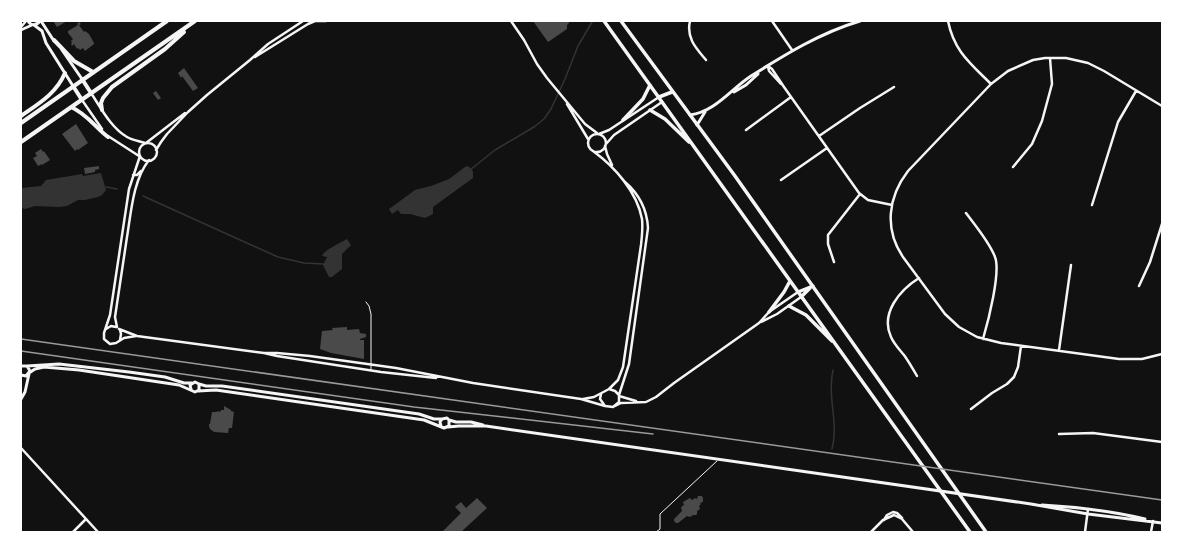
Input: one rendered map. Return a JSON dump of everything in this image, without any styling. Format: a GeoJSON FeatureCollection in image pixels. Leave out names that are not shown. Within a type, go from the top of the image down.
{"type":"FeatureCollection","features":[{"type":"Feature","properties":{"kind":"highway"},"geometry":{"type":"LineString","coordinates":[[21,123],[167,21]]}},
{"type":"Feature","properties":{"kind":"highway"},"geometry":{"type":"LineString","coordinates":[[21,142],[72,108],[91,93],[195,21]]}},
{"type":"Feature","properties":{"kind":"highway"},"geometry":{"type":"LineString","coordinates":[[102,110],[101,103],[103,98],[112,87],[165,49],[195,21]]}},
{"type":"Feature","properties":{"kind":"highway"},"geometry":{"type":"LineString","coordinates":[[54,40],[74,61],[93,72]]}},
{"type":"Feature","properties":{"kind":"highway"},"geometry":{"type":"LineString","coordinates":[[21,116],[53,92],[65,74]]}},
{"type":"Feature","properties":{"kind":"highway"},"geometry":{"type":"LineString","coordinates":[[82,79],[91,93]]}},
{"type":"Feature","properties":{"kind":"highway"},"geometry":{"type":"LineString","coordinates":[[73,86],[82,100]]}},
{"type":"Feature","properties":{"kind":"highway"},"geometry":{"type":"LineString","coordinates":[[72,108],[90,119],[99,130],[108,137]]}},
{"type":"Feature","properties":{"kind":"main road"},"geometry":{"type":"LineString","coordinates":[[604,21],[970,532]]}},
{"type":"Feature","properties":{"kind":"main road"},"geometry":{"type":"LineString","coordinates":[[621,21],[813,286],[986,532]]}},
{"type":"Feature","properties":{"kind":"main road"},"geometry":{"type":"LineString","coordinates":[[623,120],[643,99],[650,85]]}},
{"type":"Feature","properties":{"kind":"main road"},"geometry":{"type":"LineString","coordinates":[[659,97],[672,92]]}},
{"type":"Feature","properties":{"kind":"main road"},"geometry":{"type":"LineString","coordinates":[[662,101],[672,92]]}},
{"type":"Feature","properties":{"kind":"main road"},"geometry":{"type":"LineString","coordinates":[[650,110],[665,119],[695,149]]}},
{"type":"Feature","properties":{"kind":"main road"},"geometry":{"type":"LineString","coordinates":[[769,312],[784,292],[790,281]]}},
{"type":"Feature","properties":{"kind":"main road"},"geometry":{"type":"LineString","coordinates":[[798,292],[813,286]]}},
{"type":"Feature","properties":{"kind":"main road"},"geometry":{"type":"LineString","coordinates":[[801,297],[813,286]]}},
{"type":"Feature","properties":{"kind":"main road"},"geometry":{"type":"LineString","coordinates":[[789,306],[806,315],[838,347]]}},
{"type":"Feature","properties":{"kind":"street"},"geometry":{"type":"LineString","coordinates":[[21,28],[27,21],[42,31],[46,43],[73,86]]}},
{"type":"Feature","properties":{"kind":"street"},"geometry":{"type":"LineString","coordinates":[[21,28],[38,24],[40,21],[82,79]]}},
{"type":"Feature","properties":{"kind":"street"},"geometry":{"type":"LineString","coordinates":[[120,340],[121,334],[115,317],[133,205],[139,179],[144,168],[149,160],[155,157],[156,150],[161,142],[188,112],[268,44],[303,21]]}},
{"type":"Feature","properties":{"kind":"street"},"geometry":{"type":"LineString","coordinates":[[250,60],[308,24],[326,21]]}},
{"type":"Feature","properties":{"kind":"street"},"geometry":{"type":"LineString","coordinates":[[511,21],[524,40],[537,64],[564,100],[589,129],[604,136],[607,154],[613,168]]}},
{"type":"Feature","properties":{"kind":"street"},"geometry":{"type":"LineString","coordinates":[[690,21],[689,34],[691,40],[706,60]]}},
{"type":"Feature","properties":{"kind":"street"},"geometry":{"type":"LineString","coordinates":[[772,21],[792,50]]}},
{"type":"Feature","properties":{"kind":"street"},"geometry":{"type":"LineString","coordinates":[[697,125],[701,116],[706,110],[730,94],[743,82],[792,50],[823,35],[860,21]]}},
{"type":"Feature","properties":{"kind":"street"},"geometry":{"type":"LineString","coordinates":[[948,21],[952,37],[961,53],[991,84]]}},
{"type":"Feature","properties":{"kind":"street"},"geometry":{"type":"LineString","coordinates":[[1013,167],[1032,144],[1042,121],[1052,84],[1050,58]]}},
{"type":"Feature","properties":{"kind":"street"},"geometry":{"type":"LineString","coordinates":[[1162,106],[1088,63],[1066,58],[1033,60],[1014,67],[1002,74],[991,84],[908,171],[898,187],[892,205],[892,225],[895,241],[900,252],[941,310],[964,331],[983,339],[1124,360],[1149,358],[1162,354]]}},
{"type":"Feature","properties":{"kind":"street"},"geometry":{"type":"LineString","coordinates":[[768,66],[771,73],[784,87],[860,194],[873,202],[892,205]]}},
{"type":"Feature","properties":{"kind":"street"},"geometry":{"type":"LineString","coordinates":[[819,136],[894,87]]}},
{"type":"Feature","properties":{"kind":"street"},"geometry":{"type":"LineString","coordinates":[[1092,205],[1118,122],[1136,91]]}},
{"type":"Feature","properties":{"kind":"street"},"geometry":{"type":"LineString","coordinates":[[91,93],[119,132],[129,138],[152,144],[156,150]]}},
{"type":"Feature","properties":{"kind":"street"},"geometry":{"type":"LineString","coordinates":[[588,140],[592,135],[609,130],[659,97]]}},
{"type":"Feature","properties":{"kind":"street"},"geometry":{"type":"LineString","coordinates":[[746,130],[791,97]]}},
{"type":"Feature","properties":{"kind":"street"},"geometry":{"type":"LineString","coordinates":[[82,100],[108,137],[145,160],[149,160]]}},
{"type":"Feature","properties":{"kind":"street"},"geometry":{"type":"LineString","coordinates":[[564,100],[583,130],[588,140],[588,146],[613,168],[632,188],[639,197],[646,213],[648,228],[629,364],[618,402],[615,406]]}},
{"type":"Feature","properties":{"kind":"street"},"geometry":{"type":"LineString","coordinates":[[593,151],[602,151],[614,135],[662,101]]}},
{"type":"Feature","properties":{"kind":"street"},"geometry":{"type":"LineString","coordinates":[[689,115],[706,110]]}},
{"type":"Feature","properties":{"kind":"street"},"geometry":{"type":"LineString","coordinates":[[137,336],[120,340],[113,344],[108,343],[104,336],[110,315],[126,204],[133,175],[140,156],[139,148],[188,112]]}},
{"type":"Feature","properties":{"kind":"street"},"geometry":{"type":"LineString","coordinates":[[781,180],[827,148]]}},
{"type":"Feature","properties":{"kind":"street"},"geometry":{"type":"LineString","coordinates":[[133,175],[137,175],[144,168]]}},
{"type":"Feature","properties":{"kind":"street"},"geometry":{"type":"LineString","coordinates":[[581,399],[591,398],[609,389],[618,380],[623,367],[642,232],[642,220],[638,208],[623,180]]}},
{"type":"Feature","properties":{"kind":"street"},"geometry":{"type":"LineString","coordinates":[[834,262],[828,244],[828,235],[860,194]]}},
{"type":"Feature","properties":{"kind":"street"},"geometry":{"type":"LineString","coordinates":[[966,213],[993,251],[996,260],[992,305],[983,339]]}},
{"type":"Feature","properties":{"kind":"street"},"geometry":{"type":"LineString","coordinates":[[1139,286],[1150,262],[1162,224]]}},
{"type":"Feature","properties":{"kind":"street"},"geometry":{"type":"LineString","coordinates":[[1059,350],[1071,265]]}},
{"type":"Feature","properties":{"kind":"street"},"geometry":{"type":"LineString","coordinates":[[917,376],[891,338],[888,323],[895,300],[907,287],[919,278]]}},
{"type":"Feature","properties":{"kind":"street"},"geometry":{"type":"LineString","coordinates":[[106,329],[111,326],[137,336],[371,370],[444,378],[581,399],[610,408],[621,403],[646,402],[656,397],[798,292]]}},
{"type":"Feature","properties":{"kind":"street"},"geometry":{"type":"LineString","coordinates":[[758,323],[770,318],[801,297]]}},
{"type":"Feature","properties":{"kind":"street"},"geometry":{"type":"LineString","coordinates":[[971,410],[1014,378],[1018,367],[1022,346]]}},
{"type":"Feature","properties":{"kind":"street"},"geometry":{"type":"LineString","coordinates":[[264,354],[277,353],[310,356],[419,372],[444,378]]}},
{"type":"Feature","properties":{"kind":"street"},"geometry":{"type":"LineString","coordinates":[[21,366],[59,364],[129,372],[164,377],[184,383],[195,382],[206,386],[222,386],[353,404],[419,414],[434,419],[445,418],[456,422],[471,422],[486,426],[1031,504],[1088,514],[1162,522]]}},
{"type":"Feature","properties":{"kind":"street"},"geometry":{"type":"LineString","coordinates":[[21,399],[26,387],[29,373],[29,368],[27,366]]}},
{"type":"Feature","properties":{"kind":"street"},"geometry":{"type":"LineString","coordinates":[[26,387],[21,375],[26,376],[39,368],[56,368],[130,377],[179,385],[193,392],[216,390],[424,420],[444,428],[459,426],[486,426]]}},
{"type":"Feature","properties":{"kind":"street"},"geometry":{"type":"LineString","coordinates":[[129,372],[130,377]]}},
{"type":"Feature","properties":{"kind":"street"},"geometry":{"type":"LineString","coordinates":[[191,390],[190,385],[192,383]]}},
{"type":"Feature","properties":{"kind":"street"},"geometry":{"type":"LineString","coordinates":[[198,391],[200,387],[199,384]]}},
{"type":"Feature","properties":{"kind":"street"},"geometry":{"type":"LineString","coordinates":[[609,389],[615,391],[619,395],[638,402]]}},
{"type":"Feature","properties":{"kind":"street"},"geometry":{"type":"LineString","coordinates":[[601,394],[600,400],[605,406]]}},
{"type":"Feature","properties":{"kind":"street"},"geometry":{"type":"LineString","coordinates":[[353,404],[354,410]]}},
{"type":"Feature","properties":{"kind":"street"},"geometry":{"type":"LineString","coordinates":[[440,426],[442,419]]}},
{"type":"Feature","properties":{"kind":"street"},"geometry":{"type":"LineString","coordinates":[[448,427],[450,425],[449,420]]}},
{"type":"Feature","properties":{"kind":"street"},"geometry":{"type":"LineString","coordinates":[[1059,434],[1097,433],[1162,442]]}},
{"type":"Feature","properties":{"kind":"street"},"geometry":{"type":"LineString","coordinates":[[21,448],[98,532]]}},
{"type":"Feature","properties":{"kind":"street"},"geometry":{"type":"LineString","coordinates":[[1031,504],[1066,506],[1127,514],[1153,521]]}},
{"type":"Feature","properties":{"kind":"street"},"geometry":{"type":"LineString","coordinates":[[1085,532],[1088,509]]}},
{"type":"Feature","properties":{"kind":"street"},"geometry":{"type":"LineString","coordinates":[[871,532],[883,520],[894,515],[904,521],[913,532]]}},
{"type":"Feature","properties":{"kind":"street"},"geometry":{"type":"LineString","coordinates":[[73,532],[86,519]]}},
{"type":"Feature","properties":{"kind":"street"},"geometry":{"type":"LineString","coordinates":[[1151,532],[1153,521]]}},
{"type":"Feature","properties":{"kind":"lane"},"geometry":{"type":"LineString","coordinates":[[366,302],[369,306],[371,314],[371,370]]}},
{"type":"Feature","properties":{"kind":"lane"},"geometry":{"type":"LineString","coordinates":[[656,532],[660,529],[660,514],[719,459]]}},
{"type":"Feature","properties":{"kind":"shaded area"},"geometry":{"type":"Polygon","coordinates":[[[468,166],[473,171],[473,178],[433,207],[433,214],[425,218],[410,214],[401,214],[398,210],[392,214],[389,209],[415,190],[449,179],[468,166]]]}},
{"type":"Feature","properties":{"kind":"shaded area"},"geometry":{"type":"Polygon","coordinates":[[[101,173],[106,190],[98,197],[78,200],[67,206],[35,206],[25,209],[21,208],[21,188],[41,186],[46,180],[82,174],[83,176],[101,173]]]}},
{"type":"Feature","properties":{"kind":"shaded area"},"geometry":{"type":"Polygon","coordinates":[[[347,239],[351,245],[342,254],[342,269],[332,277],[329,277],[323,265],[327,257],[322,256],[329,249],[347,239]]]}},
{"type":"Feature","properties":{"kind":"building"},"geometry":{"type":"Polygon","coordinates":[[[53,21],[67,21],[57,27],[53,21]]]}},
{"type":"Feature","properties":{"kind":"building"},"geometry":{"type":"Polygon","coordinates":[[[533,21],[569,21],[569,23],[567,25],[567,29],[548,42],[533,21]]]}},
{"type":"Feature","properties":{"kind":"building"},"geometry":{"type":"Polygon","coordinates":[[[79,22],[81,24],[79,25],[84,32],[85,31],[89,34],[94,43],[85,51],[83,48],[80,50],[78,48],[77,49],[74,44],[72,46],[71,41],[73,39],[68,33],[68,31],[78,25],[77,24],[79,22]]]}},
{"type":"Feature","properties":{"kind":"building"},"geometry":{"type":"Polygon","coordinates":[[[184,68],[198,88],[193,91],[178,73],[184,68]]]}},
{"type":"Feature","properties":{"kind":"building"},"geometry":{"type":"Polygon","coordinates":[[[156,91],[161,98],[158,100],[153,93],[156,91]]]}},
{"type":"Feature","properties":{"kind":"building"},"geometry":{"type":"Polygon","coordinates":[[[76,124],[88,143],[75,151],[62,134],[76,124]]]}},
{"type":"Feature","properties":{"kind":"building"},"geometry":{"type":"Polygon","coordinates":[[[41,149],[50,160],[38,166],[33,158],[37,156],[35,153],[41,149]]]}},
{"type":"Feature","properties":{"kind":"building"},"geometry":{"type":"Polygon","coordinates":[[[99,166],[99,169],[95,170],[95,172],[85,174],[84,168],[99,166]]]}},
{"type":"Feature","properties":{"kind":"building"},"geometry":{"type":"Polygon","coordinates":[[[347,327],[347,330],[359,329],[360,333],[366,334],[366,337],[360,339],[364,340],[364,359],[331,353],[320,349],[322,331],[333,330],[332,328],[347,327]]]}},
{"type":"Feature","properties":{"kind":"building"},"geometry":{"type":"Polygon","coordinates":[[[224,406],[234,412],[232,428],[229,428],[228,433],[214,432],[209,426],[212,412],[220,412],[221,410],[224,410],[224,406]]]}},
{"type":"Feature","properties":{"kind":"building"},"geometry":{"type":"Polygon","coordinates":[[[698,496],[702,496],[703,502],[700,503],[700,509],[697,511],[697,514],[690,517],[687,516],[676,523],[674,519],[682,511],[681,507],[684,505],[683,502],[690,498],[692,500],[695,498],[697,499],[698,496]]]}},
{"type":"Feature","properties":{"kind":"building"},"geometry":{"type":"Polygon","coordinates":[[[477,498],[487,508],[461,532],[442,532],[461,513],[455,507],[461,502],[466,508],[477,498]]]}},
{"type":"Feature","properties":{"kind":"waterway"},"geometry":{"type":"LineString","coordinates":[[470,170],[495,150],[534,127],[544,119],[551,109],[565,79],[578,46],[592,22]]}},
{"type":"Feature","properties":{"kind":"waterway"},"geometry":{"type":"LineString","coordinates":[[106,187],[117,189]]}},
{"type":"Feature","properties":{"kind":"waterway"},"geometry":{"type":"LineString","coordinates":[[143,196],[278,257],[304,263],[323,264]]}},
{"type":"Feature","properties":{"kind":"waterway"},"geometry":{"type":"LineString","coordinates":[[832,449],[834,439],[831,391],[833,370]]}},
{"type":"Feature","properties":{"kind":"railway"},"geometry":{"type":"LineString","coordinates":[[21,339],[1162,500]]}},
{"type":"Feature","properties":{"kind":"railway"},"geometry":{"type":"LineString","coordinates":[[21,351],[414,407],[653,434]]}}]}
